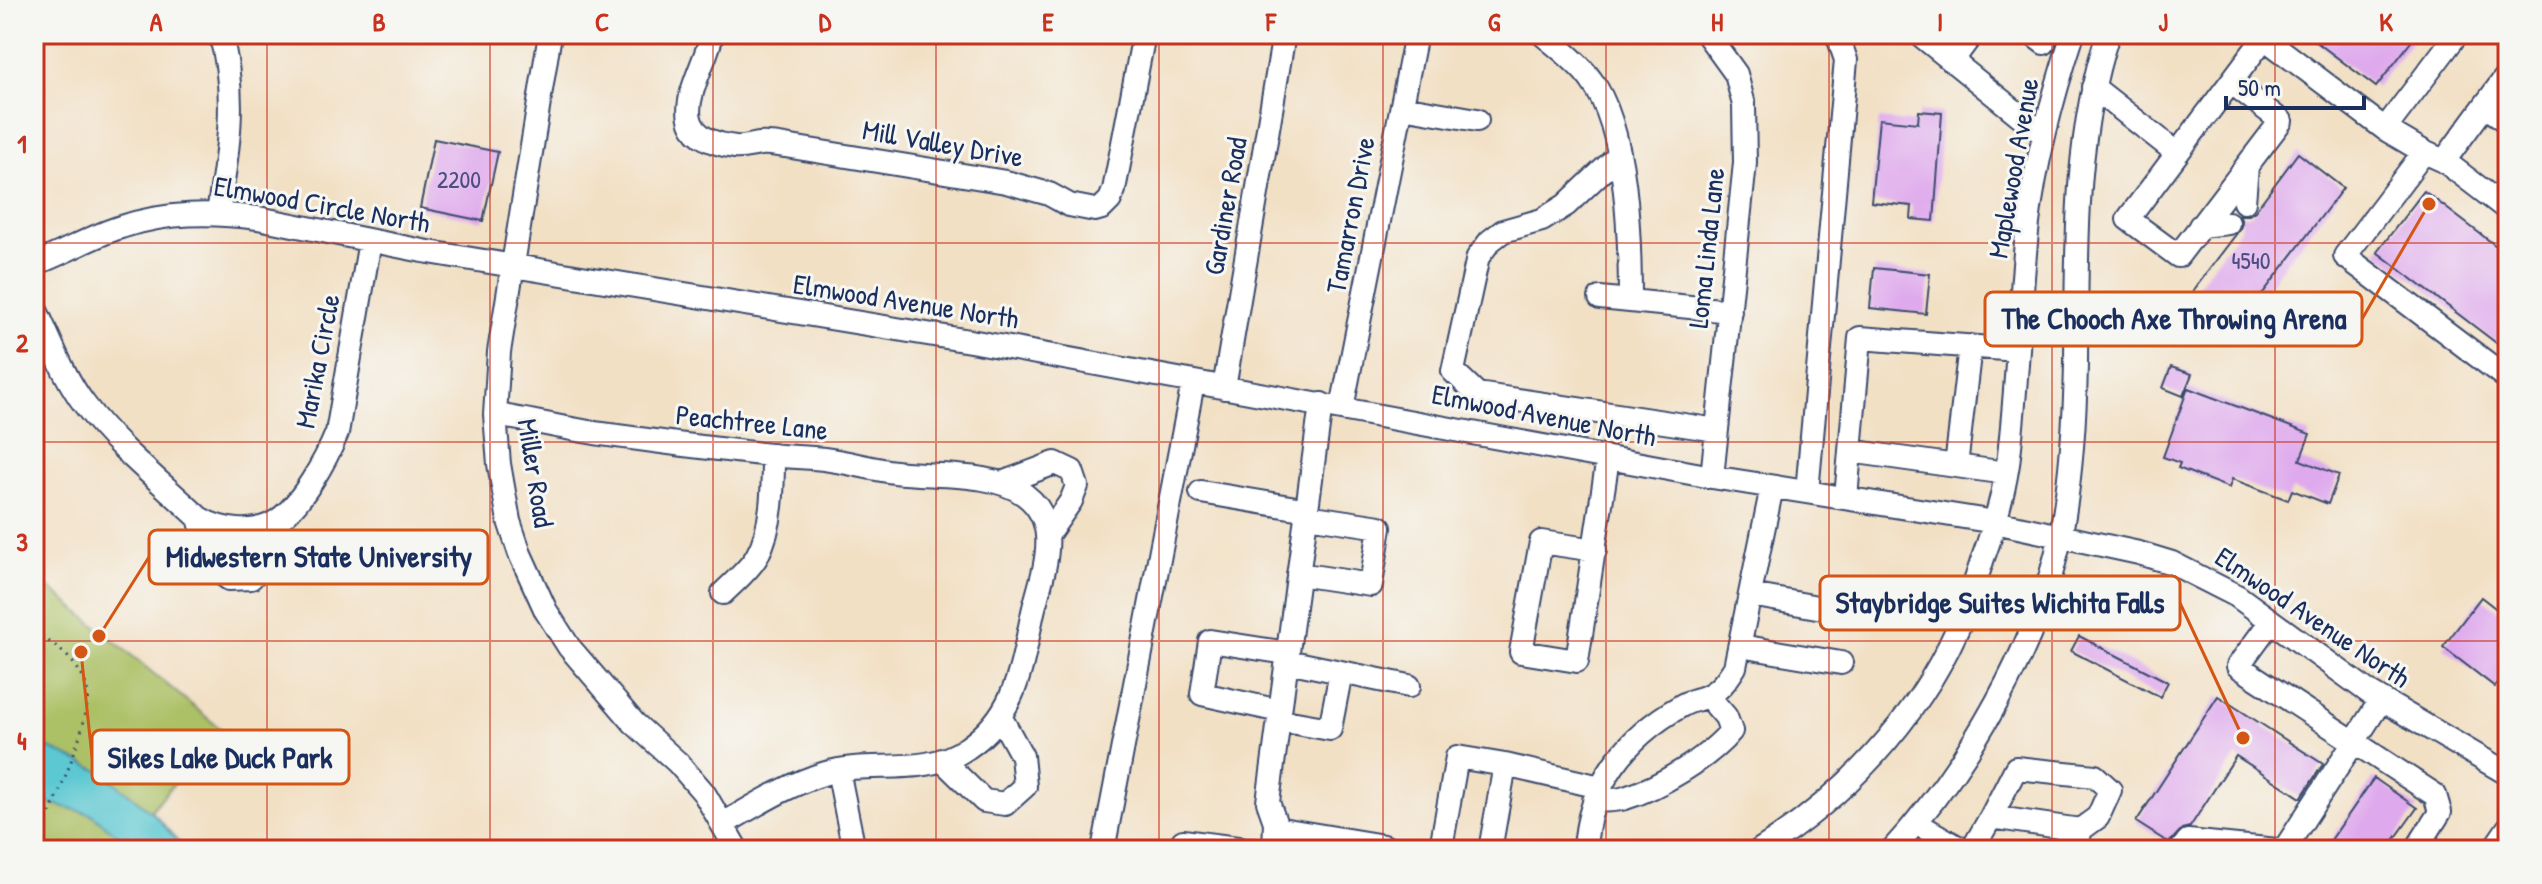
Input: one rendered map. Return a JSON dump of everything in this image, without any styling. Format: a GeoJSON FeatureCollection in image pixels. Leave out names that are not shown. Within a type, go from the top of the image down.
{"type":"FeatureCollection","features":[{"type":"Feature","properties":{"kind":"street"},"geometry":{"type":"LineString","coordinates":[[218,213],[230,132],[231,81],[220,34]]}},
{"type":"Feature","properties":{"kind":"street","name":"Miller Road"},"geometry":{"type":"LineString","coordinates":[[550,34],[499,352],[495,415],[499,464],[509,521],[546,611],[569,647],[634,723],[678,763],[704,793],[737,850]]}},
{"type":"Feature","properties":{"kind":"street","name":"Mill Valley Drive"},"geometry":{"type":"LineString","coordinates":[[712,34],[696,74],[688,113],[696,129],[708,139],[737,147],[763,143],[1006,182],[1049,194],[1069,205],[1095,210],[1110,200],[1114,190],[1144,34]]}},
{"type":"Feature","properties":{"kind":"street","name":"Gardiner Road"},"geometry":{"type":"LineString","coordinates":[[1224,388],[1284,34]]}},
{"type":"Feature","properties":{"kind":"street","name":"Tamarron Drive"},"geometry":{"type":"LineString","coordinates":[[1275,839],[1268,802],[1307,513],[1402,107],[1416,34]]}},
{"type":"Feature","properties":{"kind":"street"},"geometry":{"type":"LineString","coordinates":[[1542,34],[1591,80],[1612,119],[1630,232],[1630,301]]}},
{"type":"Feature","properties":{"kind":"street","name":"Loma Linda Lane"},"geometry":{"type":"LineString","coordinates":[[1707,34],[1736,74],[1744,105],[1745,163],[1712,477]]}},
{"type":"Feature","properties":{"kind":"street"},"geometry":{"type":"LineString","coordinates":[[1807,492],[1846,60],[1837,34]]}},
{"type":"Feature","properties":{"kind":"street"},"geometry":{"type":"LineString","coordinates":[[1919,34],[2044,135]]}},
{"type":"Feature","properties":{"kind":"street"},"geometry":{"type":"LineString","coordinates":[[1952,61],[1972,34]]}},
{"type":"Feature","properties":{"kind":"street","name":"Maplewood Avenue"},"geometry":{"type":"LineString","coordinates":[[1760,850],[1816,811],[1878,750],[1905,717],[1955,634],[1995,522],[2006,473],[2028,221],[2044,135],[2073,34]]}},
{"type":"Feature","properties":{"kind":"street"},"geometry":{"type":"LineString","coordinates":[[1892,850],[1916,823],[1973,743],[1997,700],[2035,618],[2060,534],[2069,469],[2076,368],[2080,164],[2093,87],[2108,34]]}},
{"type":"Feature","properties":{"kind":"street"},"geometry":{"type":"LineString","coordinates":[[2385,129],[2457,34]]}},
{"type":"Feature","properties":{"kind":"street"},"geometry":{"type":"LineString","coordinates":[[2231,82],[2281,121],[2178,256],[2128,219],[2262,36],[2385,129],[2434,157],[2508,210]]}},
{"type":"Feature","properties":{"kind":"street"},"geometry":{"type":"LineString","coordinates":[[2508,74],[2485,106],[2434,157],[2345,256],[2508,379]]}},
{"type":"Feature","properties":{"kind":"street"},"geometry":{"type":"LineString","coordinates":[[2093,87],[2177,153]]}},
{"type":"Feature","properties":{"kind":"street"},"geometry":{"type":"LineString","coordinates":[[2485,106],[2508,122]]}},
{"type":"Feature","properties":{"kind":"street"},"geometry":{"type":"LineString","coordinates":[[1402,107],[1477,120]]}},
{"type":"Feature","properties":{"kind":"street"},"geometry":{"type":"LineString","coordinates":[[1618,156],[1566,205],[1542,220],[1503,231],[1484,249],[1478,257],[1453,371],[1477,394],[1717,430]]}},
{"type":"Feature","properties":{"kind":"street"},"geometry":{"type":"LineString","coordinates":[[2244,202],[2247,166]]}},
{"type":"Feature","properties":{"kind":"street","name":"Elmwood Circle North"},"geometry":{"type":"LineString","coordinates":[[34,264],[120,227],[166,216],[218,213],[512,267]]}},
{"type":"Feature","properties":{"kind":"street"},"geometry":{"type":"LineString","coordinates":[[2200,226],[2228,223]]}},
{"type":"Feature","properties":{"kind":"street","name":"Marika Circle"},"geometry":{"type":"LineString","coordinates":[[199,518],[213,567],[229,579],[251,578],[266,561],[276,522],[318,473],[337,433],[370,241]]}},
{"type":"Feature","properties":{"kind":"street","name":"Elmwood Avenue North"},"geometry":{"type":"LineString","coordinates":[[512,267],[982,343],[1712,477],[2060,534],[2172,563],[2237,596],[2381,700],[2508,774]]}},
{"type":"Feature","properties":{"kind":"street"},"geometry":{"type":"LineString","coordinates":[[1600,298],[1730,311]]}},
{"type":"Feature","properties":{"kind":"street"},"geometry":{"type":"LineString","coordinates":[[34,306],[72,385],[86,406],[199,518],[210,525],[233,531],[276,522]]}},
{"type":"Feature","properties":{"kind":"street"},"geometry":{"type":"LineString","coordinates":[[1846,498],[1860,338],[2017,350]]}},
{"type":"Feature","properties":{"kind":"street"},"geometry":{"type":"LineString","coordinates":[[1956,466],[1970,346]]}},
{"type":"Feature","properties":{"kind":"street"},"geometry":{"type":"LineString","coordinates":[[1103,850],[1193,383]]}},
{"type":"Feature","properties":{"kind":"street","name":"Peachtree Lane"},"geometry":{"type":"LineString","coordinates":[[495,415],[598,434],[1002,483],[1025,494],[1045,521],[1048,534]]}},
{"type":"Feature","properties":{"kind":"street"},"geometry":{"type":"LineString","coordinates":[[1850,451],[2006,473]]}},
{"type":"Feature","properties":{"kind":"street"},"geometry":{"type":"LineString","coordinates":[[723,593],[756,559],[763,543],[773,488],[773,455]]}},
{"type":"Feature","properties":{"kind":"street"},"geometry":{"type":"LineString","coordinates":[[1595,550],[1541,542],[1521,652],[1577,661],[1595,550],[1608,458]]}},
{"type":"Feature","properties":{"kind":"street","name":"Peachtree Lane"},"geometry":{"type":"LineString","coordinates":[[723,824],[779,792],[827,772],[894,768],[942,760],[964,751],[992,730],[1016,685],[1023,661],[1048,534],[1071,501],[1077,486],[1072,471],[1055,463],[1002,483]]}},
{"type":"Feature","properties":{"kind":"street"},"geometry":{"type":"LineString","coordinates":[[1585,850],[1597,794],[1628,743],[1683,705],[1708,696],[1724,684],[1735,667],[1772,487]]}},
{"type":"Feature","properties":{"kind":"street"},"geometry":{"type":"LineString","coordinates":[[1201,492],[1380,527],[1371,585],[1298,574]]}},
{"type":"Feature","properties":{"kind":"street"},"geometry":{"type":"LineString","coordinates":[[1751,595],[1850,613]]}},
{"type":"Feature","properties":{"kind":"street"},"geometry":{"type":"LineString","coordinates":[[2271,621],[2238,666],[2435,795],[2440,812],[2416,850]]}},
{"type":"Feature","properties":{"kind":"street"},"geometry":{"type":"LineString","coordinates":[[1341,672],[1330,729],[1202,694],[1210,641],[1409,686]]}},
{"type":"Feature","properties":{"kind":"street"},"geometry":{"type":"LineString","coordinates":[[1740,646],[1841,663]]}},
{"type":"Feature","properties":{"kind":"street"},"geometry":{"type":"LineString","coordinates":[[1442,842],[1457,757],[1505,765],[1597,794],[1624,799],[1660,783],[1719,745],[1731,731],[1726,717],[1708,696]]}},
{"type":"Feature","properties":{"kind":"street"},"geometry":{"type":"LineString","coordinates":[[2284,850],[2381,700]]}},
{"type":"Feature","properties":{"kind":"street"},"geometry":{"type":"LineString","coordinates":[[942,760],[984,801],[1005,804],[1025,786],[1022,756],[1001,718]]}},
{"type":"Feature","properties":{"kind":"street"},"geometry":{"type":"LineString","coordinates":[[1490,850],[1505,765]]}},
{"type":"Feature","properties":{"kind":"street"},"geometry":{"type":"LineString","coordinates":[[1972,850],[2016,768],[2095,776],[2110,790],[2098,817],[2079,840],[1991,817]]}},
{"type":"Feature","properties":{"kind":"street"},"geometry":{"type":"LineString","coordinates":[[838,770],[854,850]]}},
{"type":"Feature","properties":{"kind":"street"},"geometry":{"type":"LineString","coordinates":[[1916,823],[1963,850]]}},
{"type":"Feature","properties":{"kind":"street"},"geometry":{"type":"LineString","coordinates":[[2493,850],[2508,828]]}},
{"type":"Feature","properties":{"kind":"street"},"geometry":{"type":"LineString","coordinates":[[1275,839],[1384,846]]}},
{"type":"Feature","properties":{"kind":"street"},"geometry":{"type":"LineString","coordinates":[[1183,841],[1253,850]]}},
{"type":"Feature","properties":{"kind":"street"},"geometry":{"type":"LineString","coordinates":[[2181,850],[2188,841],[2277,850]]}},
{"type":"Feature","properties":{"kind":"path"},"geometry":{"type":"LineString","coordinates":[[34,634],[47,639],[72,661],[87,686],[87,707],[80,737],[35,850]]}},
{"type":"Feature","properties":{"kind":"green space"},"geometry":{"type":"Polygon","coordinates":[[[34,575],[221,729],[117,850],[34,850],[34,575]]]}},
{"type":"Feature","properties":{"kind":"water"},"geometry":{"type":"Polygon","coordinates":[[[34,741],[102,772],[156,816],[185,850],[137,850],[91,814],[38,800],[34,807],[34,741]]]}},
{"type":"Feature","properties":{"kind":"building"},"geometry":{"type":"Polygon","coordinates":[[[2306,34],[2417,34],[2376,87],[2306,34]]]}},
{"type":"Feature","properties":{"kind":"building"},"geometry":{"type":"Polygon","coordinates":[[[1919,111],[1942,113],[1934,221],[1911,219],[1912,206],[1871,202],[1879,119],[1918,123],[1919,111]]]}},
{"type":"Feature","properties":{"kind":"building"},"geometry":{"type":"Polygon","coordinates":[[[434,139],[498,152],[483,221],[420,208],[434,139]]]}},
{"type":"Feature","properties":{"kind":"building"},"geometry":{"type":"Polygon","coordinates":[[[2298,153],[2343,188],[2238,326],[2193,291],[2240,229],[2242,222],[2239,215],[2249,215],[2255,211],[2298,153]]]}},
{"type":"Feature","properties":{"kind":"building"},"geometry":{"type":"Polygon","coordinates":[[[2424,191],[2508,255],[2508,352],[2377,252],[2424,191]]]}},
{"type":"Feature","properties":{"kind":"building"},"geometry":{"type":"Polygon","coordinates":[[[1874,268],[1930,274],[1926,314],[1870,308],[1874,268]]]}},
{"type":"Feature","properties":{"kind":"building"},"geometry":{"type":"Polygon","coordinates":[[[2171,367],[2192,374],[2183,396],[2163,388],[2171,367]]]}},
{"type":"Feature","properties":{"kind":"building"},"geometry":{"type":"Polygon","coordinates":[[[2188,388],[2310,434],[2300,460],[2339,475],[2328,504],[2292,490],[2288,500],[2232,479],[2229,488],[2178,468],[2180,463],[2163,457],[2188,388]]]}},
{"type":"Feature","properties":{"kind":"building"},"geometry":{"type":"Polygon","coordinates":[[[2481,597],[2508,618],[2508,670],[2495,687],[2443,647],[2481,597]]]}},
{"type":"Feature","properties":{"kind":"building"},"geometry":{"type":"Polygon","coordinates":[[[2079,636],[2168,682],[2160,697],[2071,651],[2079,636]]]}},
{"type":"Feature","properties":{"kind":"building"},"geometry":{"type":"Polygon","coordinates":[[[2218,696],[2323,764],[2301,798],[2236,756],[2190,827],[2182,829],[2169,843],[2136,822],[2218,696]]]}},
{"type":"Feature","properties":{"kind":"building"},"geometry":{"type":"Polygon","coordinates":[[[2374,778],[2417,808],[2387,850],[2324,850],[2374,778]]]}},
{"type":"Feature","properties":{"kind":"place","name":"The Chooch Axe Throwing Arena"},"geometry":{"type":"Point","coordinates":[2429,204]}},
{"type":"Feature","properties":{"kind":"place","name":"Midwestern State University"},"geometry":{"type":"Point","coordinates":[99,636]}},
{"type":"Feature","properties":{"kind":"place","name":"Sikes Lake Duck Park"},"geometry":{"type":"Point","coordinates":[81,652]}},
{"type":"Feature","properties":{"kind":"place","name":"Staybridge Suites Wichita Falls"},"geometry":{"type":"Point","coordinates":[2243,738]}}]}
